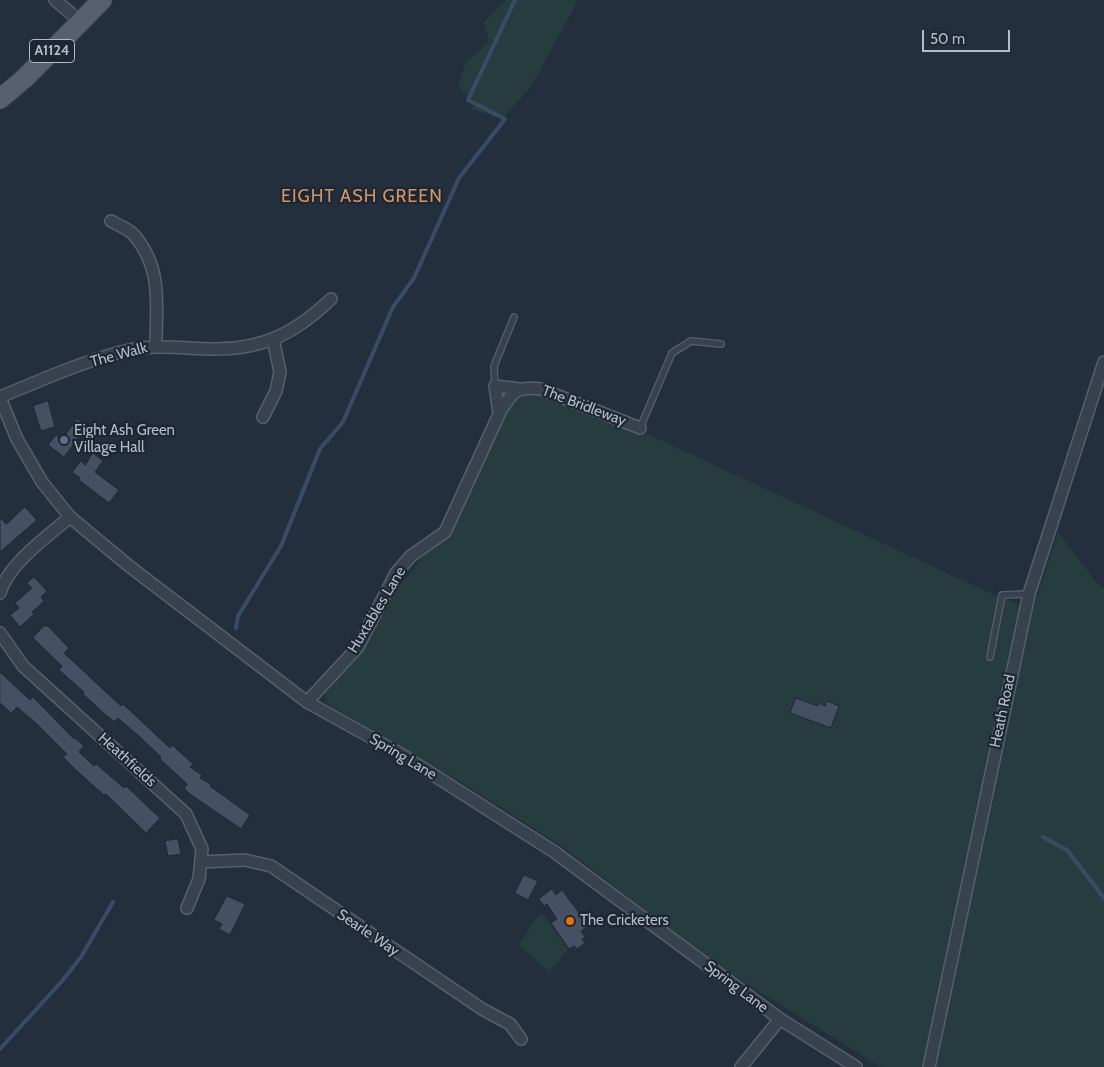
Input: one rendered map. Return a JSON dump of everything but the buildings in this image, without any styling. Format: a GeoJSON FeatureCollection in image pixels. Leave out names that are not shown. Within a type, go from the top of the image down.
{"type":"FeatureCollection","features":[{"type":"Feature","properties":{"kind":"main road","name":"A1124"},"geometry":{"type":"LineString","coordinates":[[0,99],[25,78],[102,0]]}},
{"type":"Feature","properties":{"kind":"street"},"geometry":{"type":"LineString","coordinates":[[55,0],[81,22]]}},
{"type":"Feature","properties":{"kind":"street"},"geometry":{"type":"LineString","coordinates":[[111,221],[133,234],[150,259],[157,283],[156,346]]}},
{"type":"Feature","properties":{"kind":"street","name":"The Walk"},"geometry":{"type":"LineString","coordinates":[[0,397],[81,365],[127,351],[156,346],[216,349],[251,347],[273,339],[312,317],[331,299]]}},
{"type":"Feature","properties":{"kind":"street"},"geometry":{"type":"LineString","coordinates":[[263,417],[276,391],[280,372],[273,339]]}},
{"type":"Feature","properties":{"kind":"street","name":"Heath Road"},"geometry":{"type":"LineString","coordinates":[[929,1067],[1029,594],[1104,362]]}},
{"type":"Feature","properties":{"kind":"street"},"geometry":{"type":"LineString","coordinates":[[499,413],[495,386],[523,388]]}},
{"type":"Feature","properties":{"kind":"street","name":"The Bridleway"},"geometry":{"type":"LineString","coordinates":[[523,388],[541,389],[640,428]]}},
{"type":"Feature","properties":{"kind":"street","name":"Huxtables Lane"},"geometry":{"type":"LineString","coordinates":[[307,702],[358,648],[396,573],[411,556],[445,532],[499,413],[512,393],[523,388]]}},
{"type":"Feature","properties":{"kind":"street","name":"Spring Lane"},"geometry":{"type":"LineString","coordinates":[[0,397],[29,460],[42,482],[70,516],[129,566],[307,702],[399,754],[553,851],[780,1019],[851,1066]]}},
{"type":"Feature","properties":{"kind":"street"},"geometry":{"type":"LineString","coordinates":[[0,593],[3,583],[28,554],[70,516]]}},
{"type":"Feature","properties":{"kind":"street","name":"Heathfields"},"geometry":{"type":"LineString","coordinates":[[0,633],[23,666],[186,814],[202,848],[199,879],[187,908]]}},
{"type":"Feature","properties":{"kind":"street","name":"Searle Way"},"geometry":{"type":"LineString","coordinates":[[201,862],[245,860],[271,866],[474,1004],[510,1024],[521,1040]]}},
{"type":"Feature","properties":{"kind":"street"},"geometry":{"type":"LineString","coordinates":[[741,1067],[780,1019]]}},
{"type":"Feature","properties":{"kind":"lane"},"geometry":{"type":"LineString","coordinates":[[495,386],[494,367],[514,317]]}},
{"type":"Feature","properties":{"kind":"lane"},"geometry":{"type":"LineString","coordinates":[[640,428],[672,353],[691,341],[720,344]]}},
{"type":"Feature","properties":{"kind":"lane"},"geometry":{"type":"LineString","coordinates":[[990,657],[1002,595],[1029,594]]}},
{"type":"Feature","properties":{"kind":"green space"},"geometry":{"type":"Polygon","coordinates":[[[506,0],[578,0],[531,87],[502,119],[472,109],[475,102],[458,87],[466,63],[489,41],[484,22],[506,0]]]}},
{"type":"Feature","properties":{"kind":"green space"},"geometry":{"type":"Polygon","coordinates":[[[528,391],[540,392],[632,427],[990,593],[1019,604],[1038,595],[1058,532],[1096,582],[1104,588],[1104,1067],[881,1067],[718,966],[563,847],[469,787],[326,703],[325,693],[368,645],[386,602],[425,555],[450,535],[497,431],[512,404],[528,391]]]}},
{"type":"Feature","properties":{"kind":"green space"},"geometry":{"type":"Polygon","coordinates":[[[539,915],[544,915],[568,950],[549,971],[518,945],[539,915]]]}},
{"type":"Feature","properties":{"kind":"waterway"},"geometry":{"type":"LineString","coordinates":[[236,628],[238,616],[281,546],[320,449],[343,422],[393,307],[414,278],[459,178],[505,119],[468,100],[515,0]]}},
{"type":"Feature","properties":{"kind":"waterway"},"geometry":{"type":"LineString","coordinates":[[1043,837],[1067,850],[1104,898]]}},
{"type":"Feature","properties":{"kind":"waterway"},"geometry":{"type":"LineString","coordinates":[[0,1049],[63,980],[81,957],[113,902]]}},
{"type":"Feature","properties":{"kind":"place","name":"Eight Ash Green Village Hall"},"geometry":{"type":"Point","coordinates":[64,440]}},
{"type":"Feature","properties":{"kind":"place","name":"The Cricketers"},"geometry":{"type":"Point","coordinates":[570,921]}},
{"type":"Feature","properties":{"kind":"district","name":"EIGHT ASH GREEN"},"geometry":{"type":"Point","coordinates":[362,197]}}]}
